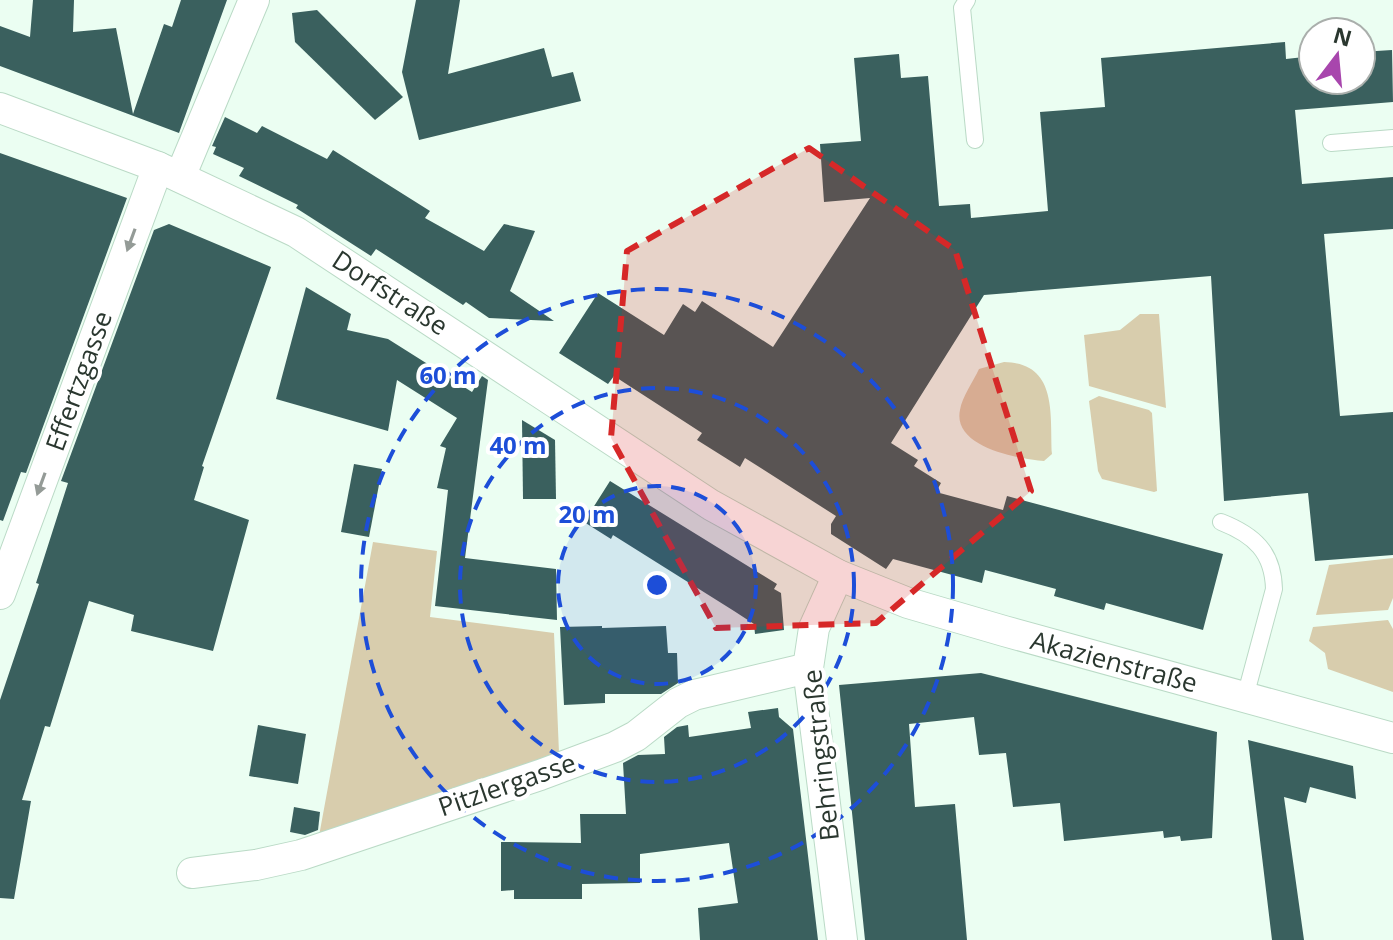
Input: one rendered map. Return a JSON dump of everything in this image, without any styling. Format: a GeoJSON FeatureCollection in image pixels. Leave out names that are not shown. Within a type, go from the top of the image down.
{"type":"FeatureCollection","features":[{"type":"Feature","properties":{"kind":"street","name":"Effertzgasse"},"geometry":{"type":"LineString","coordinates":[[0,594],[169,172],[254,0]]}},
{"type":"Feature","properties":{"kind":"street","name":"Dorfstraße"},"geometry":{"type":"LineString","coordinates":[[0,108],[169,172],[296,232],[711,505],[838,575]]}},
{"type":"Feature","properties":{"kind":"street","name":"Behringstraße"},"geometry":{"type":"LineString","coordinates":[[838,575],[814,628],[808,668],[842,940]]}},
{"type":"Feature","properties":{"kind":"street","name":"Akazienstraße"},"geometry":{"type":"LineString","coordinates":[[838,575],[908,603],[1393,738]]}},
{"type":"Feature","properties":{"kind":"street","name":"Pitzlergasse"},"geometry":{"type":"LineString","coordinates":[[192,873],[256,865],[315,851],[615,747],[694,695],[808,668]]}},
{"type":"Feature","properties":{"kind":"lane"},"geometry":{"type":"LineString","coordinates":[[967,0],[962,8],[975,140]]}},
{"type":"Feature","properties":{"kind":"lane"},"geometry":{"type":"LineString","coordinates":[[1331,143],[1393,138]]}},
{"type":"Feature","properties":{"kind":"lane"},"geometry":{"type":"LineString","coordinates":[[1221,522],[1243,530],[1255,540],[1267,557],[1273,579],[1274,589],[1245,697]]}},
{"type":"Feature","properties":{"kind":"highlighted area"},"geometry":{"type":"Polygon","coordinates":[[[809,148],[955,250],[1031,491],[876,623],[716,628],[611,438],[627,251],[809,148]]]}},
{"type":"Feature","properties":{"kind":"shaded area"},"geometry":{"type":"Polygon","coordinates":[[[1140,314],[1159,314],[1166,408],[1089,386],[1084,335],[1120,330],[1140,314]]]}},
{"type":"Feature","properties":{"kind":"shaded area"},"geometry":{"type":"Polygon","coordinates":[[[1004,362],[1034,371],[1048,393],[1052,454],[1044,461],[989,449],[976,442],[960,423],[961,405],[979,369],[1004,362]]]}},
{"type":"Feature","properties":{"kind":"shaded area"},"geometry":{"type":"Polygon","coordinates":[[[1099,396],[1152,413],[1157,491],[1102,479],[1098,471],[1089,401],[1099,396]]]}},
{"type":"Feature","properties":{"kind":"shaded area"},"geometry":{"type":"Polygon","coordinates":[[[373,542],[437,551],[430,617],[554,633],[559,753],[319,836],[373,542]]]}},
{"type":"Feature","properties":{"kind":"shaded area"},"geometry":{"type":"Polygon","coordinates":[[[1393,558],[1393,598],[1388,610],[1316,615],[1329,565],[1393,558]]]}},
{"type":"Feature","properties":{"kind":"shaded area"},"geometry":{"type":"Polygon","coordinates":[[[1388,620],[1393,629],[1393,692],[1328,669],[1325,653],[1309,641],[1313,627],[1388,620]]]}},
{"type":"Feature","properties":{"kind":"building"},"geometry":{"type":"Polygon","coordinates":[[[33,0],[74,0],[73,32],[116,28],[133,114],[164,24],[172,27],[181,0],[227,0],[179,133],[0,66],[0,26],[30,37],[33,0]]]}},
{"type":"Feature","properties":{"kind":"building"},"geometry":{"type":"Polygon","coordinates":[[[416,0],[460,0],[448,74],[544,48],[552,77],[573,72],[581,101],[419,140],[402,72],[416,0]]]}},
{"type":"Feature","properties":{"kind":"building"},"geometry":{"type":"Polygon","coordinates":[[[317,10],[403,97],[375,120],[295,42],[292,13],[317,10]]]}},
{"type":"Feature","properties":{"kind":"building"},"geometry":{"type":"Polygon","coordinates":[[[1285,42],[1286,59],[1297,58],[1297,96],[1377,96],[1377,51],[1392,50],[1393,102],[1295,110],[1302,184],[1393,177],[1393,229],[1324,234],[1340,416],[1393,412],[1393,555],[1315,561],[1308,493],[1224,501],[1211,276],[984,295],[891,443],[918,460],[914,466],[941,483],[936,492],[1003,510],[1007,496],[1223,554],[1203,630],[1106,603],[1104,610],[1054,596],[1056,589],[985,570],[982,583],[893,559],[886,569],[831,534],[831,524],[836,516],[745,458],[740,467],[697,440],[702,433],[614,376],[608,384],[559,353],[598,293],[664,335],[683,304],[695,312],[702,301],[773,347],[870,198],[824,202],[820,144],[861,141],[854,58],[899,54],[901,78],[928,76],[939,206],[970,204],[971,218],[1048,211],[1040,112],[1105,107],[1101,58],[1285,42]]]}},
{"type":"Feature","properties":{"kind":"building"},"geometry":{"type":"Polygon","coordinates":[[[225,117],[257,133],[262,126],[327,159],[333,150],[430,211],[425,218],[484,251],[504,224],[535,231],[510,291],[554,321],[489,318],[466,302],[463,305],[376,249],[371,256],[296,208],[298,205],[239,176],[244,168],[213,154],[216,147],[212,146],[225,117]]]}},
{"type":"Feature","properties":{"kind":"building"},"geometry":{"type":"Polygon","coordinates":[[[0,153],[127,198],[26,473],[21,472],[3,521],[0,520],[0,153]]]}},
{"type":"Feature","properties":{"kind":"building"},"geometry":{"type":"Polygon","coordinates":[[[169,224],[271,267],[202,466],[194,500],[249,520],[213,651],[131,631],[134,615],[89,601],[50,727],[45,726],[22,800],[31,801],[14,899],[0,898],[0,700],[39,584],[36,583],[68,483],[61,481],[154,230],[169,224]]]}},
{"type":"Feature","properties":{"kind":"building"},"geometry":{"type":"Polygon","coordinates":[[[306,287],[351,314],[347,330],[388,339],[472,392],[482,376],[488,380],[465,558],[556,569],[557,620],[435,606],[448,490],[437,488],[446,448],[440,446],[457,418],[397,380],[388,431],[276,399],[306,287]]]}},
{"type":"Feature","properties":{"kind":"building"},"geometry":{"type":"Polygon","coordinates":[[[522,420],[555,440],[556,499],[523,499],[522,420]]]}},
{"type":"Feature","properties":{"kind":"building"},"geometry":{"type":"Polygon","coordinates":[[[354,464],[382,469],[369,537],[341,532],[354,464]]]}},
{"type":"Feature","properties":{"kind":"building"},"geometry":{"type":"Polygon","coordinates":[[[610,481],[777,584],[774,589],[781,593],[784,630],[755,634],[754,624],[613,535],[611,539],[584,522],[610,481]]]}},
{"type":"Feature","properties":{"kind":"building"},"geometry":{"type":"Polygon","coordinates":[[[666,626],[668,653],[677,653],[678,683],[661,694],[605,694],[605,703],[564,705],[560,627],[666,626]]]}},
{"type":"Feature","properties":{"kind":"building"},"geometry":{"type":"Polygon","coordinates":[[[981,673],[1217,732],[1212,838],[1181,841],[1180,836],[1164,838],[1163,831],[1064,841],[1060,803],[1013,807],[1006,753],[979,755],[974,717],[909,724],[915,807],[955,804],[967,940],[865,940],[839,685],[981,673]]]}},
{"type":"Feature","properties":{"kind":"building"},"geometry":{"type":"Polygon","coordinates":[[[778,708],[779,717],[793,729],[818,940],[700,940],[698,908],[738,903],[729,843],[640,854],[640,883],[582,884],[582,899],[514,899],[514,890],[501,891],[501,842],[581,843],[580,814],[626,814],[623,763],[638,755],[665,754],[664,737],[677,727],[688,725],[689,737],[751,728],[748,712],[778,708]]]}},
{"type":"Feature","properties":{"kind":"building"},"geometry":{"type":"Polygon","coordinates":[[[258,725],[306,734],[298,784],[249,776],[258,725]]]}},
{"type":"Feature","properties":{"kind":"building"},"geometry":{"type":"Polygon","coordinates":[[[1248,740],[1353,766],[1356,799],[1310,787],[1306,803],[1284,797],[1304,940],[1272,940],[1248,740]]]}},
{"type":"Feature","properties":{"kind":"building"},"geometry":{"type":"Polygon","coordinates":[[[294,807],[320,812],[318,830],[305,835],[290,832],[294,807]]]}}]}
